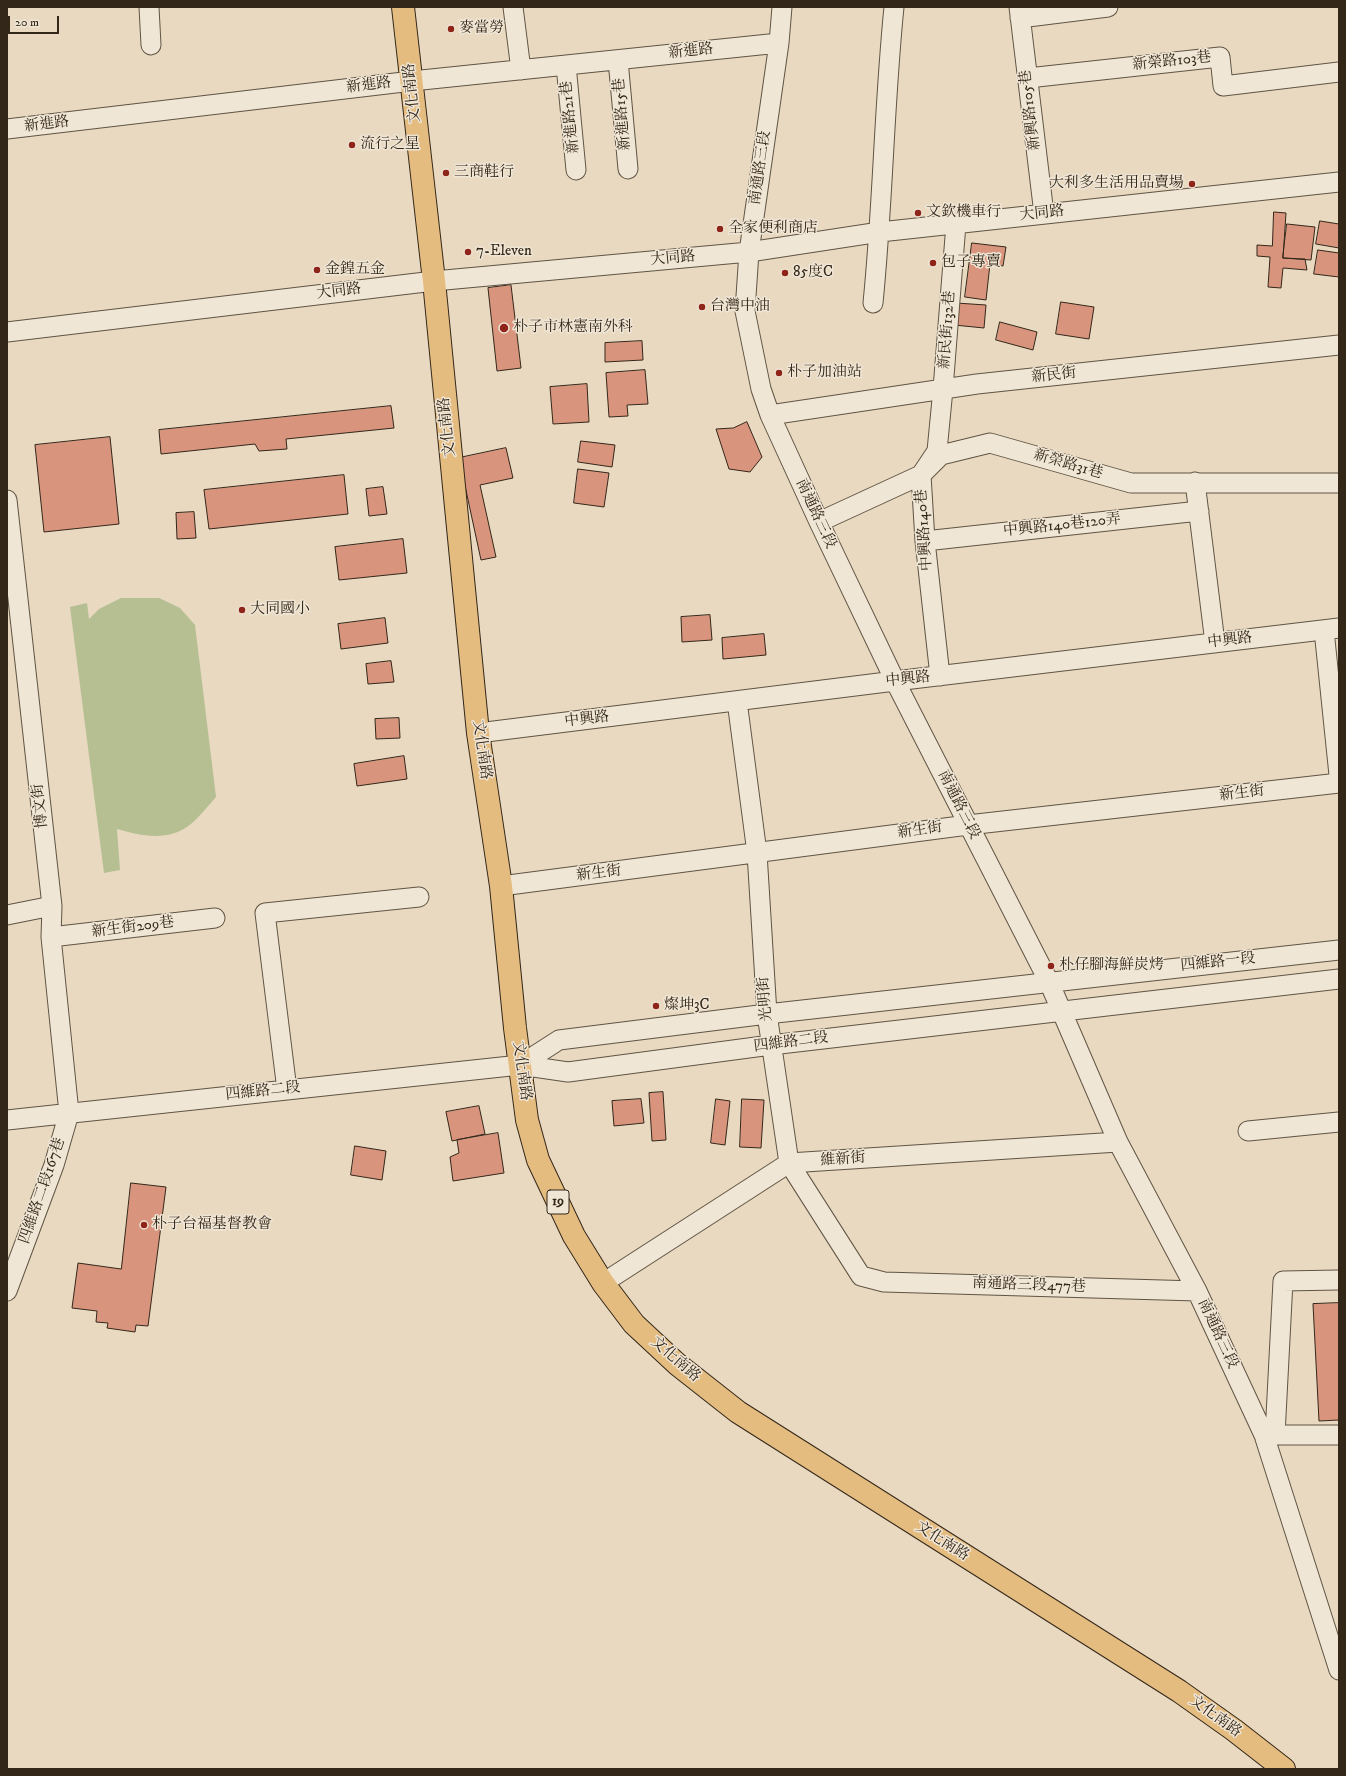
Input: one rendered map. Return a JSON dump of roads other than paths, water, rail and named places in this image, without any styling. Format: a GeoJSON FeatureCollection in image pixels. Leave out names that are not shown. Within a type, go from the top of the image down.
{"type":"FeatureCollection","features":[{"type":"Feature","properties":{"kind":"main road","name":"文化南路"},"geometry":{"type":"LineString","coordinates":[[403,7],[434,281],[478,733],[501,886],[515,1028],[527,1120],[538,1160],[574,1236],[603,1283],[634,1324],[677,1364],[738,1412],[1179,1691],[1234,1730],[1284,1769]]}},
{"type":"Feature","properties":{"kind":"street"},"geometry":{"type":"LineString","coordinates":[[149,7],[151,46]]}},
{"type":"Feature","properties":{"kind":"street"},"geometry":{"type":"LineString","coordinates":[[513,7],[521,70]]}},
{"type":"Feature","properties":{"kind":"street","name":"南通路三段"},"geometry":{"type":"LineString","coordinates":[[782,7],[779,43],[749,252],[745,310],[761,389],[770,414],[819,522],[895,681],[1048,982],[1118,1142],[1197,1291],[1269,1435],[1339,1670]]}},
{"type":"Feature","properties":{"kind":"street"},"geometry":{"type":"LineString","coordinates":[[873,303],[880,232],[889,52],[894,7]]}},
{"type":"Feature","properties":{"kind":"street"},"geometry":{"type":"LineString","coordinates":[[1020,12],[1108,7]]}},
{"type":"Feature","properties":{"kind":"street","name":"新興路105巷"},"geometry":{"type":"LineString","coordinates":[[1020,12],[1044,214]]}},
{"type":"Feature","properties":{"kind":"street","name":"新進路"},"geometry":{"type":"LineString","coordinates":[[7,130],[412,81],[779,43]]}},
{"type":"Feature","properties":{"kind":"street","name":"新榮路103巷"},"geometry":{"type":"LineString","coordinates":[[1028,78],[1220,57],[1224,86],[1339,72]]}},
{"type":"Feature","properties":{"kind":"street","name":"新進路15巷"},"geometry":{"type":"LineString","coordinates":[[618,60],[628,169]]}},
{"type":"Feature","properties":{"kind":"street","name":"新進路21巷"},"geometry":{"type":"LineString","coordinates":[[566,65],[576,170]]}},
{"type":"Feature","properties":{"kind":"street","name":"大同路"},"geometry":{"type":"LineString","coordinates":[[7,332],[434,281],[749,252],[880,232],[1339,182]]}},
{"type":"Feature","properties":{"kind":"street","name":"新民街132巷"},"geometry":{"type":"LineString","coordinates":[[943,389],[956,224]]}},
{"type":"Feature","properties":{"kind":"street","name":"新民街"},"geometry":{"type":"LineString","coordinates":[[770,414],[943,389],[1339,345]]}},
{"type":"Feature","properties":{"kind":"street","name":"中興路140巷"},"geometry":{"type":"LineString","coordinates":[[940,676],[925,541],[921,475],[937,451],[943,389]]}},
{"type":"Feature","properties":{"kind":"street","name":"新榮路31巷"},"geometry":{"type":"LineString","coordinates":[[819,522],[921,475],[941,455],[990,443],[1131,483],[1339,483]]}},
{"type":"Feature","properties":{"kind":"street"},"geometry":{"type":"LineString","coordinates":[[1195,482],[1215,642]]}},
{"type":"Feature","properties":{"kind":"street","name":"博文街"},"geometry":{"type":"LineString","coordinates":[[7,500],[52,906],[51,937],[70,1113]]}},
{"type":"Feature","properties":{"kind":"street","name":"中興路140巷120弄"},"geometry":{"type":"LineString","coordinates":[[925,541],[1198,511]]}},
{"type":"Feature","properties":{"kind":"street"},"geometry":{"type":"LineString","coordinates":[[1331,629],[1339,775]]}},
{"type":"Feature","properties":{"kind":"street","name":"中興路"},"geometry":{"type":"LineString","coordinates":[[478,733],[1331,629]]}},
{"type":"Feature","properties":{"kind":"street","name":"光明街"},"geometry":{"type":"LineString","coordinates":[[738,701],[757,853],[767,1014],[789,1163],[861,1276]]}},
{"type":"Feature","properties":{"kind":"street","name":"新生街"},"geometry":{"type":"LineString","coordinates":[[501,886],[968,825],[1339,782]]}},
{"type":"Feature","properties":{"kind":"street"},"geometry":{"type":"LineString","coordinates":[[286,1090],[265,913],[419,897]]}},
{"type":"Feature","properties":{"kind":"street"},"geometry":{"type":"LineString","coordinates":[[7,914],[52,906]]}},
{"type":"Feature","properties":{"kind":"street","name":"新生街209巷"},"geometry":{"type":"LineString","coordinates":[[51,937],[215,918]]}},
{"type":"Feature","properties":{"kind":"street","name":"四維路一段"},"geometry":{"type":"LineString","coordinates":[[1048,982],[1339,950]]}},
{"type":"Feature","properties":{"kind":"street","name":"四維路一段"},"geometry":{"type":"LineString","coordinates":[[1062,1012],[1339,979]]}},
{"type":"Feature","properties":{"kind":"street","name":"四維路二段"},"geometry":{"type":"LineString","coordinates":[[520,1065],[559,1040],[767,1014],[1048,982]]}},
{"type":"Feature","properties":{"kind":"street","name":"四維路二段"},"geometry":{"type":"LineString","coordinates":[[7,1120],[520,1065],[568,1072],[771,1045],[1062,1012]]}},
{"type":"Feature","properties":{"kind":"street","name":"四維路二段167巷"},"geometry":{"type":"LineString","coordinates":[[7,1291],[54,1165],[70,1113]]}},
{"type":"Feature","properties":{"kind":"street"},"geometry":{"type":"LineString","coordinates":[[1248,1131],[1339,1122]]}},
{"type":"Feature","properties":{"kind":"street","name":"維新街"},"geometry":{"type":"LineString","coordinates":[[603,1283],[789,1163],[1118,1142]]}},
{"type":"Feature","properties":{"kind":"street","name":"南通路三段477巷"},"geometry":{"type":"LineString","coordinates":[[861,1276],[884,1282],[1197,1291]]}},
{"type":"Feature","properties":{"kind":"street"},"geometry":{"type":"LineString","coordinates":[[1339,1280],[1283,1281],[1269,1435],[1339,1434]]}},
{"type":"Feature","properties":{"kind":"place","name":"麥當勞"},"geometry":{"type":"Point","coordinates":[451,29]}},
{"type":"Feature","properties":{"kind":"place","name":"流行之星"},"geometry":{"type":"Point","coordinates":[352,145]}},
{"type":"Feature","properties":{"kind":"place","name":"三商鞋行"},"geometry":{"type":"Point","coordinates":[446,173]}},
{"type":"Feature","properties":{"kind":"place","name":"大利多生活用品賣場"},"geometry":{"type":"Point","coordinates":[1192,184]}},
{"type":"Feature","properties":{"kind":"place","name":"文欽機車行"},"geometry":{"type":"Point","coordinates":[918,213]}},
{"type":"Feature","properties":{"kind":"place","name":"全家便利商店"},"geometry":{"type":"Point","coordinates":[720,229]}},
{"type":"Feature","properties":{"kind":"place","name":"7-Eleven"},"geometry":{"type":"Point","coordinates":[468,252]}},
{"type":"Feature","properties":{"kind":"place","name":"包子專賣"},"geometry":{"type":"Point","coordinates":[933,263]}},
{"type":"Feature","properties":{"kind":"place","name":"金鍠五金"},"geometry":{"type":"Point","coordinates":[317,270]}},
{"type":"Feature","properties":{"kind":"place","name":"85度C"},"geometry":{"type":"Point","coordinates":[785,273]}},
{"type":"Feature","properties":{"kind":"place","name":"台灣中油"},"geometry":{"type":"Point","coordinates":[702,307]}},
{"type":"Feature","properties":{"kind":"place","name":"朴子市林憲南外科"},"geometry":{"type":"Point","coordinates":[504,328]}},
{"type":"Feature","properties":{"kind":"place","name":"朴子加油站"},"geometry":{"type":"Point","coordinates":[779,373]}},
{"type":"Feature","properties":{"kind":"place","name":"大同國小"},"geometry":{"type":"Point","coordinates":[242,610]}},
{"type":"Feature","properties":{"kind":"place","name":"朴仔腳海鮮炭烤"},"geometry":{"type":"Point","coordinates":[1051,966]}},
{"type":"Feature","properties":{"kind":"place","name":"燦坤3C"},"geometry":{"type":"Point","coordinates":[656,1006]}},
{"type":"Feature","properties":{"kind":"place","name":"朴子台福基督教會"},"geometry":{"type":"Point","coordinates":[144,1225]}}]}
